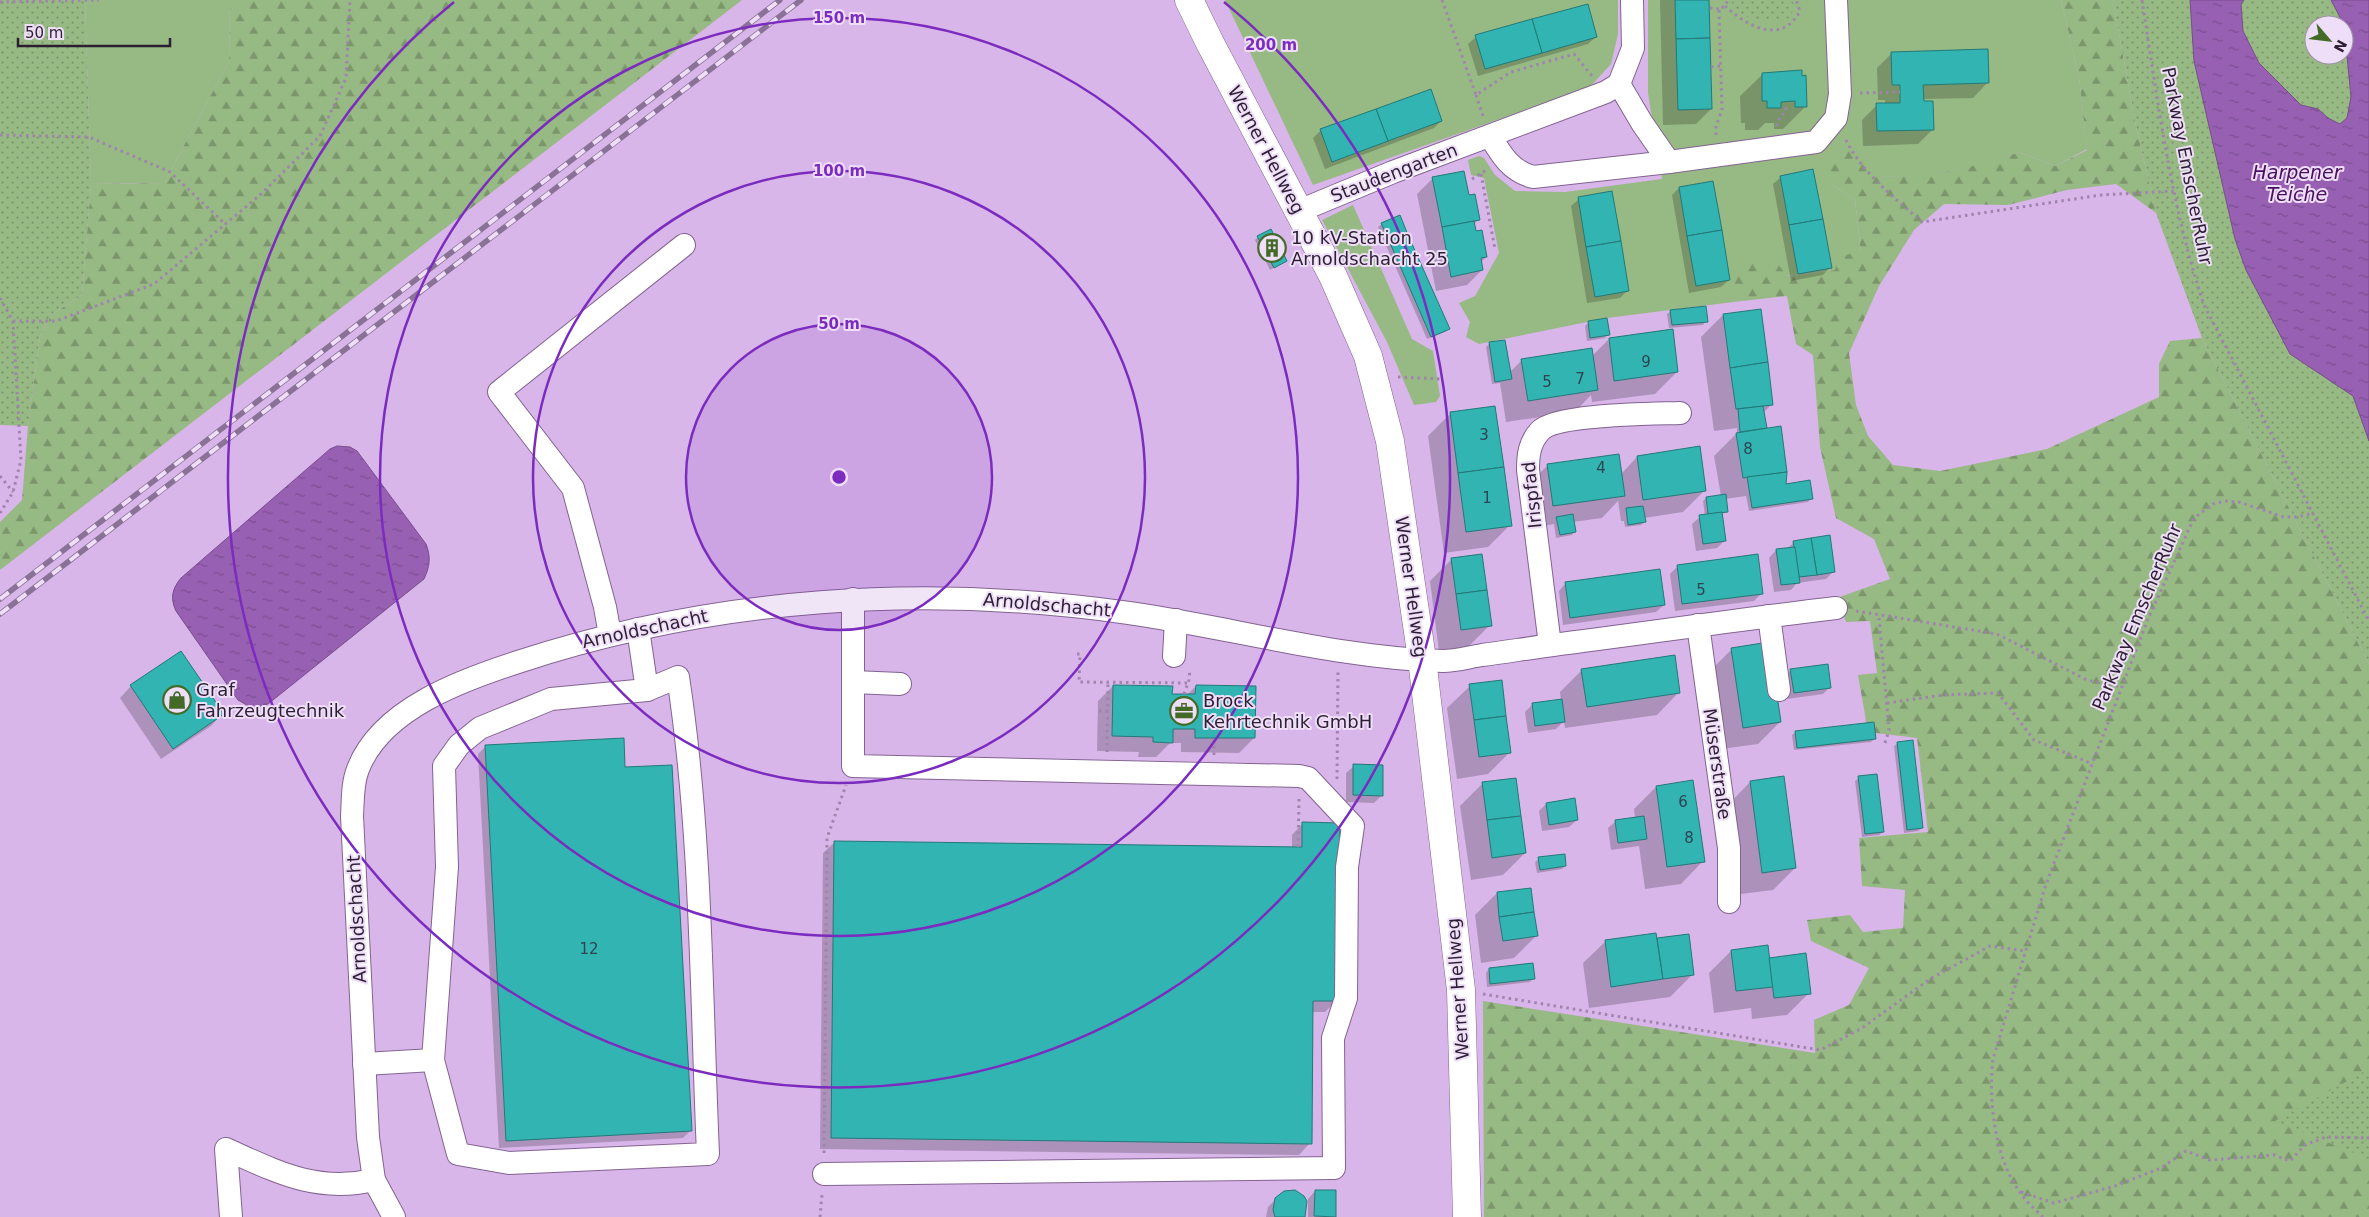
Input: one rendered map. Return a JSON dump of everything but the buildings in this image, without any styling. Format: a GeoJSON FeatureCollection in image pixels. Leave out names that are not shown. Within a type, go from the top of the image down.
{"type":"FeatureCollection","features":[{"type":"Feature","properties":{"kind":"main road","name":"Werner Hellweg"},"geometry":{"type":"LineString","coordinates":[[1189,0],[1333,276],[1375,376],[1390,441],[1422,659],[1462,990],[1467,1217]]}},
{"type":"Feature","properties":{"kind":"street"},"geometry":{"type":"LineString","coordinates":[[1632,0],[1633,48],[1612,88],[1642,123],[1669,162]]}},
{"type":"Feature","properties":{"kind":"street"},"geometry":{"type":"LineString","coordinates":[[1490,136],[1503,159],[1519,173],[1533,177],[1669,162],[1816,142],[1836,118],[1840,94],[1836,0]]}},
{"type":"Feature","properties":{"kind":"street","name":"Staudengarten"},"geometry":{"type":"LineString","coordinates":[[1299,211],[1393,172],[1612,88]]}},
{"type":"Feature","properties":{"kind":"street"},"geometry":{"type":"LineString","coordinates":[[610,635],[605,608],[573,488],[499,392],[684,245]]}},
{"type":"Feature","properties":{"kind":"street","name":"Irispfad"},"geometry":{"type":"LineString","coordinates":[[1550,645],[1528,451],[1540,431],[1555,423],[1621,415],[1680,413]]}},
{"type":"Feature","properties":{"kind":"street","name":"Arnoldschacht"},"geometry":{"type":"LineString","coordinates":[[394,1217],[374,1180],[368,1137],[352,816],[353,793],[358,769],[371,746],[391,724],[414,707],[438,694],[500,668],[610,635],[767,606],[853,599],[976,598],[1079,607],[1176,620],[1340,652],[1422,659]]}},
{"type":"Feature","properties":{"kind":"street"},"geometry":{"type":"LineString","coordinates":[[824,1174],[1334,1168],[1333,1038],[1346,998],[1347,867],[1353,826],[1308,778],[1299,776],[1107,770],[853,766],[853,599]]}},
{"type":"Feature","properties":{"kind":"street"},"geometry":{"type":"LineString","coordinates":[[1422,659],[1446,661],[1550,645],[1836,608]]}},
{"type":"Feature","properties":{"kind":"street"},"geometry":{"type":"LineString","coordinates":[[1769,616],[1779,690]]}},
{"type":"Feature","properties":{"kind":"street"},"geometry":{"type":"LineString","coordinates":[[1174,656],[1176,620]]}},
{"type":"Feature","properties":{"kind":"street","name":"Müserstraße"},"geometry":{"type":"LineString","coordinates":[[1698,625],[1729,848],[1729,902]]}},
{"type":"Feature","properties":{"kind":"street"},"geometry":{"type":"LineString","coordinates":[[638,629],[647,690]]}},
{"type":"Feature","properties":{"kind":"street"},"geometry":{"type":"LineString","coordinates":[[678,677],[689,749],[708,1154],[509,1163],[458,1154],[433,1060],[448,867],[444,766],[459,745],[480,728],[551,700],[647,690],[678,677]]}},
{"type":"Feature","properties":{"kind":"street"},"geometry":{"type":"LineString","coordinates":[[853,682],[900,684]]}},
{"type":"Feature","properties":{"kind":"street"},"geometry":{"type":"LineString","coordinates":[[364,1064],[433,1060]]}},
{"type":"Feature","properties":{"kind":"street"},"geometry":{"type":"LineString","coordinates":[[231,1217],[226,1150],[292,1178],[322,1183],[354,1185],[374,1180]]}},
{"type":"Feature","properties":{"kind":"path"},"geometry":{"type":"LineString","coordinates":[[0,2],[99,0]]}},
{"type":"Feature","properties":{"kind":"path"},"geometry":{"type":"LineString","coordinates":[[13,321],[56,321],[154,284],[260,195],[320,136],[346,78],[350,0]]}},
{"type":"Feature","properties":{"kind":"path"},"geometry":{"type":"LineString","coordinates":[[1442,0],[1476,95],[1511,72],[1574,54],[1612,88]]}},
{"type":"Feature","properties":{"kind":"path"},"geometry":{"type":"LineString","coordinates":[[1710,8],[1719,9],[1725,6],[1728,0]]}},
{"type":"Feature","properties":{"kind":"path"},"geometry":{"type":"LineString","coordinates":[[1725,6],[1742,21],[1753,26],[1766,30],[1784,29],[1793,23],[1800,11],[1796,0]]}},
{"type":"Feature","properties":{"kind":"path","name":"Parkway EmscherRuhr"},"geometry":{"type":"LineString","coordinates":[[2043,1217],[2018,1191],[2002,1156],[1995,1125],[1990,1078],[1992,1060],[2046,884],[2121,687],[2148,619],[2194,518],[2213,504],[2225,501],[2239,502],[2284,517],[2298,517],[2313,513],[2204,305],[2194,274],[2174,191],[2142,0]]}},
{"type":"Feature","properties":{"kind":"path"},"geometry":{"type":"LineString","coordinates":[[1716,155],[1716,126],[1722,110],[1719,9]]}},
{"type":"Feature","properties":{"kind":"path"},"geometry":{"type":"LineString","coordinates":[[1711,67],[1721,66]]}},
{"type":"Feature","properties":{"kind":"path"},"geometry":{"type":"LineString","coordinates":[[1840,94],[1900,92]]}},
{"type":"Feature","properties":{"kind":"path"},"geometry":{"type":"LineString","coordinates":[[1836,118],[1854,156],[1882,186],[1922,222],[2101,195],[2174,191]]}},
{"type":"Feature","properties":{"kind":"path"},"geometry":{"type":"LineString","coordinates":[[0,136],[89,137],[170,172],[225,224]]}},
{"type":"Feature","properties":{"kind":"path"},"geometry":{"type":"LineString","coordinates":[[1481,174],[1496,249]]}},
{"type":"Feature","properties":{"kind":"path"},"geometry":{"type":"LineString","coordinates":[[0,298],[13,321],[21,460],[13,492],[0,513]]}},
{"type":"Feature","properties":{"kind":"path"},"geometry":{"type":"LineString","coordinates":[[1375,376],[1441,379]]}},
{"type":"Feature","properties":{"kind":"path"},"geometry":{"type":"LineString","coordinates":[[0,476],[13,492]]}},
{"type":"Feature","properties":{"kind":"path"},"geometry":{"type":"LineString","coordinates":[[2313,513],[2369,621]]}},
{"type":"Feature","properties":{"kind":"path"},"geometry":{"type":"LineString","coordinates":[[1836,608],[1997,634],[2087,680],[2121,687]]}},
{"type":"Feature","properties":{"kind":"path"},"geometry":{"type":"LineString","coordinates":[[1879,618],[1889,730],[1884,746]]}},
{"type":"Feature","properties":{"kind":"path"},"geometry":{"type":"LineString","coordinates":[[1337,782],[1338,668],[1340,652]]}},
{"type":"Feature","properties":{"kind":"path"},"geometry":{"type":"LineString","coordinates":[[1077,654],[1080,654],[1080,682],[1189,683]]}},
{"type":"Feature","properties":{"kind":"path"},"geometry":{"type":"LineString","coordinates":[[1107,770],[1108,682]]}},
{"type":"Feature","properties":{"kind":"path"},"geometry":{"type":"LineString","coordinates":[[1887,703],[1943,695],[1998,693],[2034,740],[2093,764]]}},
{"type":"Feature","properties":{"kind":"path"},"geometry":{"type":"LineString","coordinates":[[1099,711],[1108,711]]}},
{"type":"Feature","properties":{"kind":"path"},"geometry":{"type":"LineString","coordinates":[[820,1217],[824,1174],[827,838],[853,766]]}},
{"type":"Feature","properties":{"kind":"path"},"geometry":{"type":"LineString","coordinates":[[1298,846],[1299,776]]}},
{"type":"Feature","properties":{"kind":"path"},"geometry":{"type":"LineString","coordinates":[[1462,990],[1820,1050],[1862,1028],[1930,979],[1990,946],[2026,951]]}},
{"type":"Feature","properties":{"kind":"path"},"geometry":{"type":"LineString","coordinates":[[2018,1191],[2054,1203],[2114,1186],[2161,1168],[2186,1151],[2210,1160],[2274,1155],[2290,1161],[2305,1145],[2326,1137],[2369,1138]]}},
{"type":"Feature","properties":{"kind":"green space"},"geometry":{"type":"Polygon","coordinates":[[[0,0],[85,0],[91,184],[82,295],[52,314],[40,336],[28,426],[0,425],[0,0]]]}},
{"type":"Feature","properties":{"kind":"green space"},"geometry":{"type":"Polygon","coordinates":[[[85,0],[230,0],[229,61],[164,183],[91,184],[85,0]]]}},
{"type":"Feature","properties":{"kind":"green space"},"geometry":{"type":"Polygon","coordinates":[[[230,0],[742,0],[0,570],[0,522],[22,500],[28,426],[40,336],[52,314],[82,295],[91,184],[164,183],[229,61],[230,0]]]}},
{"type":"Feature","properties":{"kind":"green space"},"geometry":{"type":"Polygon","coordinates":[[[1225,0],[1618,0],[1618,34],[1611,64],[1590,87],[1313,185],[1225,0]]]}},
{"type":"Feature","properties":{"kind":"green space"},"geometry":{"type":"Polygon","coordinates":[[[1648,0],[2061,0],[2079,77],[2087,149],[2055,166],[2019,152],[1987,164],[1921,176],[1881,177],[1833,185],[1855,200],[1861,253],[1835,270],[1786,276],[1733,276],[1733,302],[1607,318],[1479,344],[1466,337],[1470,322],[1459,303],[1475,296],[1499,253],[1484,178],[1471,175],[1468,160],[1479,156],[1484,158],[1495,175],[1515,191],[1565,192],[1662,179],[1648,93],[1648,0]]]}},
{"type":"Feature","properties":{"kind":"green space"},"geometry":{"type":"Polygon","coordinates":[[[1733,0],[1791,0],[1795,5],[1790,18],[1766,21],[1752,19],[1738,12],[1731,7],[1733,0]]]}},
{"type":"Feature","properties":{"kind":"green space"},"geometry":{"type":"Polygon","coordinates":[[[2061,0],[2113,0],[2135,122],[2156,213],[2116,184],[2067,190],[2008,205],[1944,204],[1914,230],[1879,286],[1849,353],[1856,405],[1868,436],[1893,465],[1940,471],[2047,449],[2159,397],[2159,364],[2170,341],[2202,338],[2369,664],[2369,1217],[1484,1217],[1483,1001],[1815,1053],[1814,1020],[1849,1005],[1869,968],[1811,941],[1807,920],[1850,915],[1863,932],[1903,928],[1905,890],[1862,886],[1859,838],[1928,832],[1917,738],[1868,732],[1858,675],[1877,673],[1870,621],[1846,622],[1837,598],[1890,579],[1874,539],[1836,518],[1820,447],[1813,355],[1796,344],[1787,296],[1733,302],[1732,276],[1752,262],[1778,264],[1787,276],[1835,270],[1839,255],[1861,253],[1855,200],[1833,185],[1818,165],[1847,141],[1881,177],[1916,175],[1968,167],[2019,152],[2055,166],[2087,150],[2079,77],[2061,0]]]}},
{"type":"Feature","properties":{"kind":"green space"},"geometry":{"type":"Polygon","coordinates":[[[2113,0],[2369,0],[2369,664],[2202,338],[2156,213],[2135,122],[2113,0]]]}},
{"type":"Feature","properties":{"kind":"green space"},"geometry":{"type":"Polygon","coordinates":[[[1353,205],[1412,339],[1433,351],[1440,396],[1436,402],[1414,405],[1387,342],[1322,220],[1353,205]]]}},
{"type":"Feature","properties":{"kind":"green space"},"geometry":{"type":"Polygon","coordinates":[[[2369,1069],[2369,1159],[2275,1121],[2369,1069]]]}},
{"type":"Feature","properties":{"kind":"water","name":"Harpener Teiche"},"geometry":{"type":"Polygon","coordinates":[[[2190,0],[2244,0],[2241,4],[2243,31],[2259,63],[2301,105],[2318,109],[2328,118],[2340,124],[2347,118],[2351,97],[2348,65],[2354,65],[2354,15],[2339,15],[2331,0],[2369,0],[2369,441],[2353,396],[2290,354],[2246,270],[2235,239],[2194,61],[2190,0]]]}},
{"type":"Feature","properties":{"kind":"water"},"geometry":{"type":"Polygon","coordinates":[[[337,446],[350,447],[357,451],[426,544],[429,553],[428,570],[424,579],[268,704],[252,708],[238,700],[176,611],[173,602],[174,590],[181,578],[330,449],[337,446]]]}},
{"type":"Feature","properties":{"kind":"railway"},"geometry":{"type":"LineString","coordinates":[[0,599],[780,0]]}},
{"type":"Feature","properties":{"kind":"railway"},"geometry":{"type":"LineString","coordinates":[[0,614],[801,0]]}},
{"type":"Feature","properties":{"kind":"place","name":"10 kV-Station Arnoldschacht 25"},"geometry":{"type":"Point","coordinates":[1272,248]}},
{"type":"Feature","properties":{"kind":"place","name":"Graf Fahrzeugtechnik"},"geometry":{"type":"Point","coordinates":[177,700]}},
{"type":"Feature","properties":{"kind":"place","name":"Brock Kehrtechnik GmbH"},"geometry":{"type":"Point","coordinates":[1184,711]}}]}
